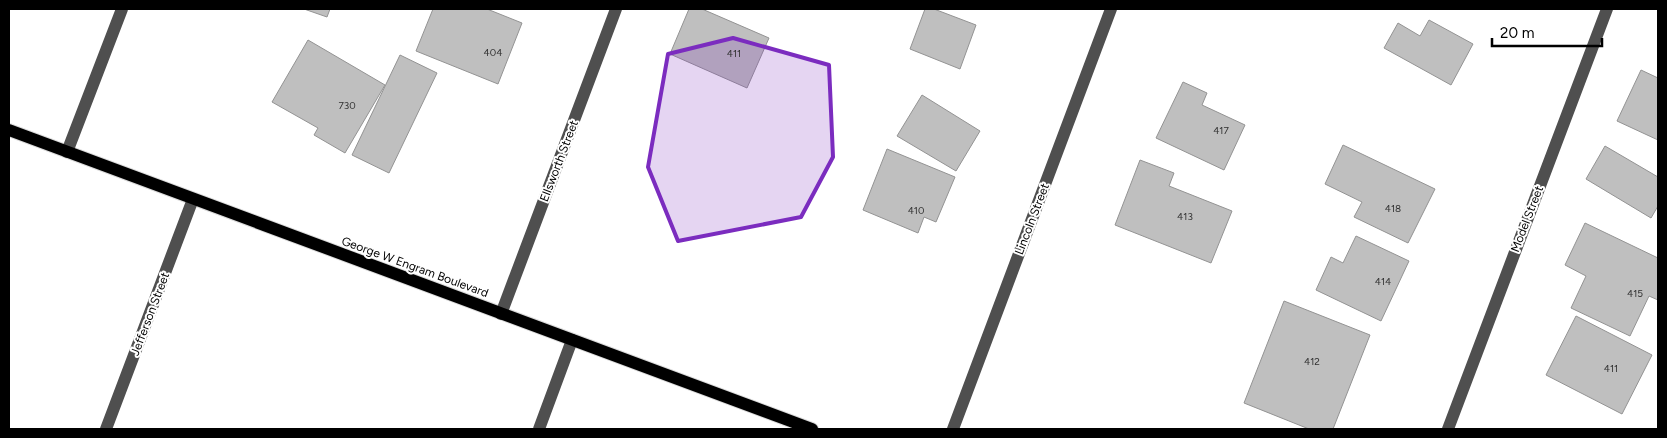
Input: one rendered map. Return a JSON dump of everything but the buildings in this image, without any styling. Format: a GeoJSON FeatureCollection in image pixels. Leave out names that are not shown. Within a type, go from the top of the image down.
{"type":"FeatureCollection","features":[{"type":"Feature","properties":{"kind":"main road","name":"George W Engram Boulevard"},"geometry":{"type":"LineString","coordinates":[[9,130],[812,429]]}},
{"type":"Feature","properties":{"kind":"street"},"geometry":{"type":"LineString","coordinates":[[67,152],[122,9]]}},
{"type":"Feature","properties":{"kind":"street","name":"Ellsworth Street"},"geometry":{"type":"LineString","coordinates":[[501,314],[616,9]]}},
{"type":"Feature","properties":{"kind":"street","name":"Lincoln Street"},"geometry":{"type":"LineString","coordinates":[[954,429],[1111,9]]}},
{"type":"Feature","properties":{"kind":"street","name":"Model Street"},"geometry":{"type":"LineString","coordinates":[[1448,429],[1607,9]]}},
{"type":"Feature","properties":{"kind":"street","name":"Jefferson Street"},"geometry":{"type":"LineString","coordinates":[[106,429],[193,199]]}},
{"type":"Feature","properties":{"kind":"street"},"geometry":{"type":"LineString","coordinates":[[539,429],[572,340]]}},
{"type":"Feature","properties":{"kind":"highlighted area"},"geometry":{"type":"Polygon","coordinates":[[[733,38],[829,65],[833,157],[801,217],[678,241],[648,167],[668,54],[733,38]]]}}]}
